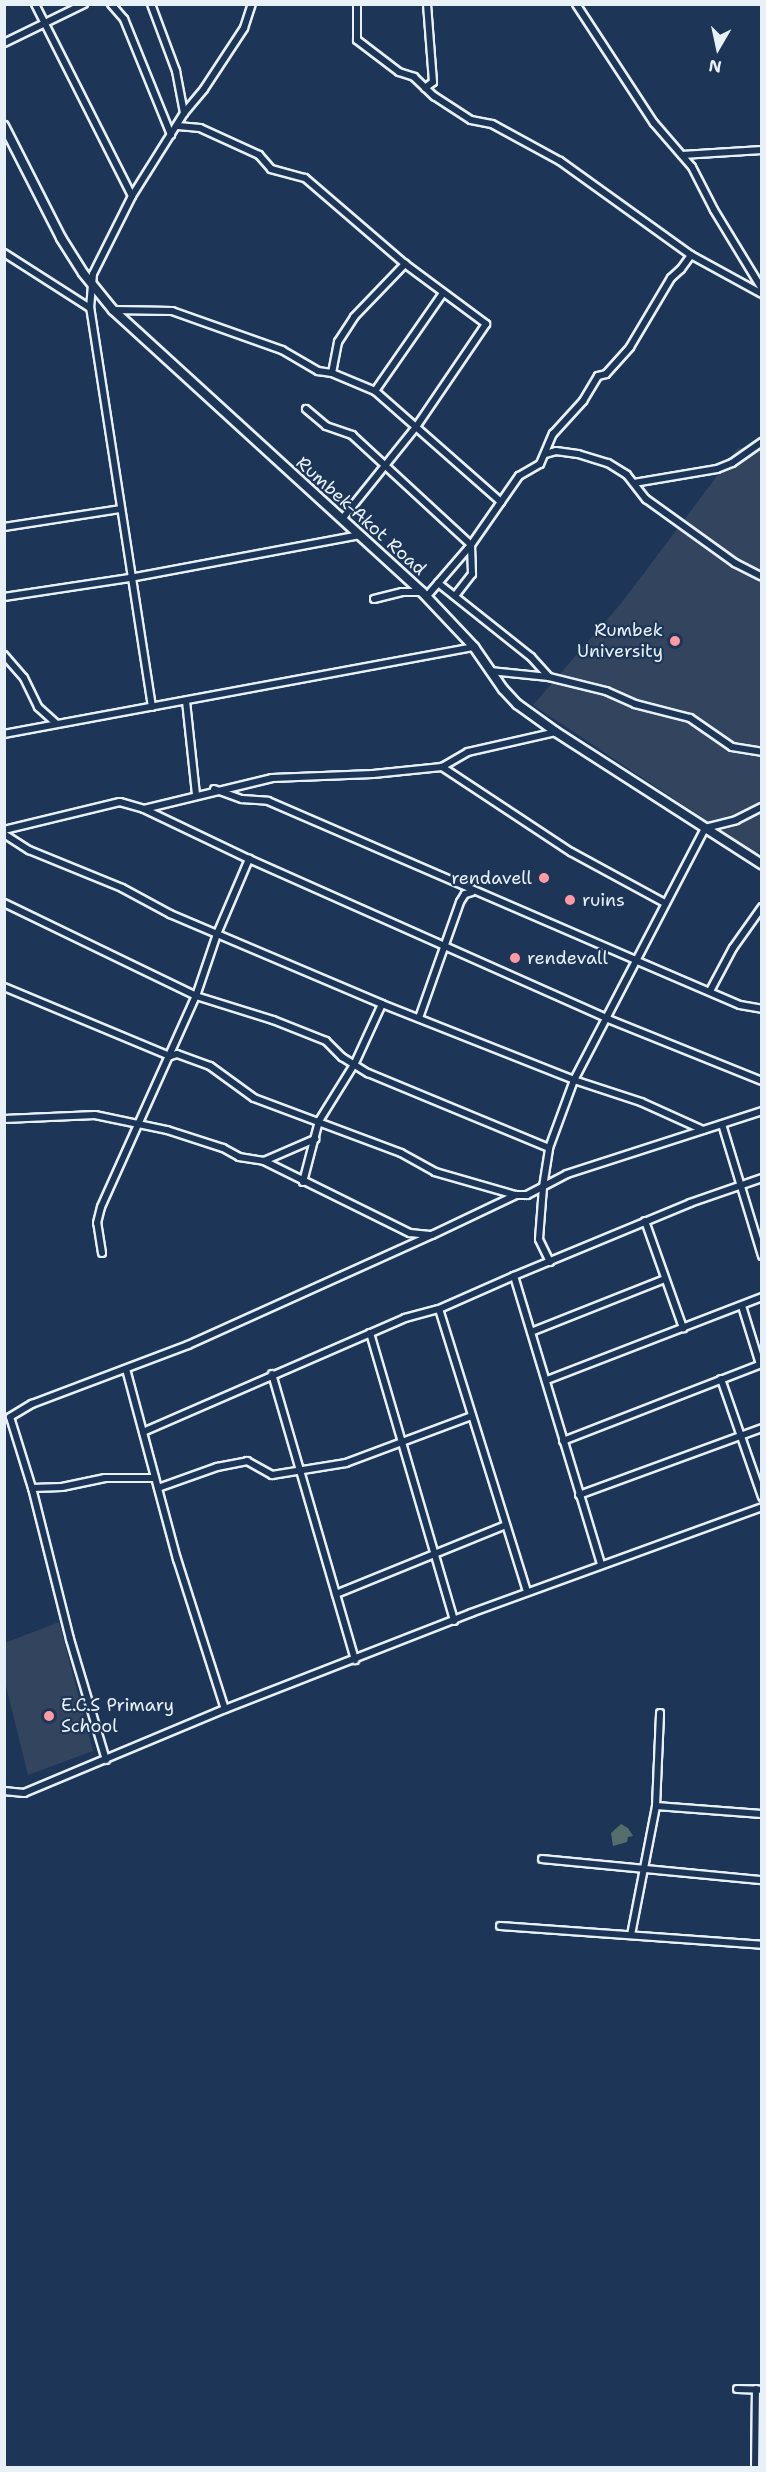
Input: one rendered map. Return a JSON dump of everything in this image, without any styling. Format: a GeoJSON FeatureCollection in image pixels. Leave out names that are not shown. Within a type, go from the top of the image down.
{"type":"FeatureCollection","features":[{"type":"Feature","properties":{"kind":"main road","name":"Rumbek-Akot Road"},"geometry":{"type":"LineString","coordinates":[[4,126],[57,231],[93,287],[113,310],[425,594],[474,647],[517,704],[556,732],[762,864]]}},
{"type":"Feature","properties":{"kind":"street"},"geometry":{"type":"LineString","coordinates":[[35,4],[132,196]]}},
{"type":"Feature","properties":{"kind":"street"},"geometry":{"type":"LineString","coordinates":[[4,43],[84,4]]}},
{"type":"Feature","properties":{"kind":"street"},"geometry":{"type":"LineString","coordinates":[[111,4],[124,19],[171,135]]}},
{"type":"Feature","properties":{"kind":"street"},"geometry":{"type":"LineString","coordinates":[[151,4],[176,71],[184,113]]}},
{"type":"Feature","properties":{"kind":"street"},"geometry":{"type":"LineString","coordinates":[[152,707],[130,578],[90,308],[93,274],[132,196],[178,126],[184,113],[204,89],[244,28],[252,4]]}},
{"type":"Feature","properties":{"kind":"street"},"geometry":{"type":"LineString","coordinates":[[357,4],[357,40],[399,72],[414,77],[425,88],[471,120],[492,124],[560,161],[691,255],[762,294]]}},
{"type":"Feature","properties":{"kind":"street"},"geometry":{"type":"LineString","coordinates":[[425,88],[433,82],[427,4]]}},
{"type":"Feature","properties":{"kind":"street"},"geometry":{"type":"LineString","coordinates":[[576,4],[654,123],[700,180],[710,203],[762,289]]}},
{"type":"Feature","properties":{"kind":"street"},"geometry":{"type":"LineString","coordinates":[[178,126],[200,128],[259,155],[271,169],[305,178],[405,264],[486,324],[416,428],[342,519]]}},
{"type":"Feature","properties":{"kind":"street"},"geometry":{"type":"LineString","coordinates":[[682,155],[762,150]]}},
{"type":"Feature","properties":{"kind":"street"},"geometry":{"type":"LineString","coordinates":[[4,254],[90,308]]}},
{"type":"Feature","properties":{"kind":"street"},"geometry":{"type":"LineString","coordinates":[[374,599],[402,592],[425,594],[438,583],[471,545],[519,476],[540,464],[554,434],[583,401],[594,380],[606,374],[630,347],[671,278],[691,255]]}},
{"type":"Feature","properties":{"kind":"street"},"geometry":{"type":"LineString","coordinates":[[332,373],[338,342],[354,317],[405,264]]}},
{"type":"Feature","properties":{"kind":"street"},"geometry":{"type":"LineString","coordinates":[[375,391],[443,293]]}},
{"type":"Feature","properties":{"kind":"street"},"geometry":{"type":"LineString","coordinates":[[113,310],[172,311],[282,350],[318,371],[332,373],[375,391],[501,502]]}},
{"type":"Feature","properties":{"kind":"street"},"geometry":{"type":"LineString","coordinates":[[306,409],[326,426],[352,435],[471,545],[472,574],[455,596]]}},
{"type":"Feature","properties":{"kind":"street"},"geometry":{"type":"LineString","coordinates":[[634,483],[717,469],[732,463],[762,442]]}},
{"type":"Feature","properties":{"kind":"street"},"geometry":{"type":"LineString","coordinates":[[545,454],[578,454],[608,463],[627,475],[646,499],[699,538],[762,577]]}},
{"type":"Feature","properties":{"kind":"street"},"geometry":{"type":"LineString","coordinates":[[4,527],[120,509]]}},
{"type":"Feature","properties":{"kind":"street"},"geometry":{"type":"LineString","coordinates":[[4,597],[130,578],[360,535]]}},
{"type":"Feature","properties":{"kind":"street"},"geometry":{"type":"LineString","coordinates":[[438,583],[531,657],[549,677]]}},
{"type":"Feature","properties":{"kind":"street"},"geometry":{"type":"LineString","coordinates":[[4,734],[474,647]]}},
{"type":"Feature","properties":{"kind":"street"},"geometry":{"type":"LineString","coordinates":[[4,655],[24,678],[38,707],[57,724]]}},
{"type":"Feature","properties":{"kind":"street"},"geometry":{"type":"LineString","coordinates":[[490,671],[549,677],[606,691],[635,704],[690,718],[732,747],[762,752]]}},
{"type":"Feature","properties":{"kind":"street"},"geometry":{"type":"LineString","coordinates":[[186,701],[196,795]]}},
{"type":"Feature","properties":{"kind":"street"},"geometry":{"type":"LineString","coordinates":[[144,809],[214,789],[272,778],[373,774],[442,767],[468,752],[556,732]]}},
{"type":"Feature","properties":{"kind":"street"},"geometry":{"type":"LineString","coordinates":[[442,767],[571,852],[665,903]]}},
{"type":"Feature","properties":{"kind":"street"},"geometry":{"type":"LineString","coordinates":[[214,789],[242,799],[268,801],[473,892],[741,1005],[762,1008]]}},
{"type":"Feature","properties":{"kind":"street"},"geometry":{"type":"LineString","coordinates":[[4,830],[120,802],[144,809],[249,859],[608,1019],[762,1082]]}},
{"type":"Feature","properties":{"kind":"street"},"geometry":{"type":"LineString","coordinates":[[550,1262],[539,1239],[543,1186],[549,1148],[574,1080],[608,1019],[634,960],[705,828],[736,820],[762,807]]}},
{"type":"Feature","properties":{"kind":"street"},"geometry":{"type":"LineString","coordinates":[[4,834],[29,850],[122,888],[170,914],[382,1004],[574,1080],[641,1102],[704,1130]]}},
{"type":"Feature","properties":{"kind":"street"},"geometry":{"type":"LineString","coordinates":[[102,1253],[97,1223],[101,1207],[196,996],[217,933],[249,859]]}},
{"type":"Feature","properties":{"kind":"street"},"geometry":{"type":"LineString","coordinates":[[419,1018],[460,902],[465,894],[473,892]]}},
{"type":"Feature","properties":{"kind":"street"},"geometry":{"type":"LineString","coordinates":[[4,903],[196,996],[273,1020],[326,1041],[342,1057],[368,1073],[549,1148]]}},
{"type":"Feature","properties":{"kind":"street"},"geometry":{"type":"LineString","coordinates":[[710,991],[734,948],[762,907]]}},
{"type":"Feature","properties":{"kind":"street"},"geometry":{"type":"LineString","coordinates":[[4,987],[170,1056],[177,1054],[210,1066],[254,1098],[401,1153],[435,1172],[516,1195],[527,1195],[567,1174],[762,1111]]}},
{"type":"Feature","properties":{"kind":"street"},"geometry":{"type":"LineString","coordinates":[[303,1182],[319,1121],[355,1063],[382,1004]]}},
{"type":"Feature","properties":{"kind":"street"},"geometry":{"type":"LineString","coordinates":[[4,1119],[96,1115],[201,1141],[239,1157],[264,1161],[410,1233],[432,1235]]}},
{"type":"Feature","properties":{"kind":"street"},"geometry":{"type":"LineString","coordinates":[[722,1124],[762,1256]]}},
{"type":"Feature","properties":{"kind":"street"},"geometry":{"type":"LineString","coordinates":[[264,1161],[315,1138]]}},
{"type":"Feature","properties":{"kind":"street"},"geometry":{"type":"LineString","coordinates":[[143,1432],[405,1318],[439,1309],[645,1221],[762,1178]]}},
{"type":"Feature","properties":{"kind":"street"},"geometry":{"type":"LineString","coordinates":[[106,1760],[70,1639],[32,1488],[10,1417],[32,1404],[188,1345],[516,1195]]}},
{"type":"Feature","properties":{"kind":"street"},"geometry":{"type":"LineString","coordinates":[[645,1221],[683,1328]]}},
{"type":"Feature","properties":{"kind":"street"},"geometry":{"type":"LineString","coordinates":[[514,1276],[601,1565]]}},
{"type":"Feature","properties":{"kind":"street"},"geometry":{"type":"LineString","coordinates":[[531,1332],[665,1279]]}},
{"type":"Feature","properties":{"kind":"street"},"geometry":{"type":"LineString","coordinates":[[547,1380],[762,1297]]}},
{"type":"Feature","properties":{"kind":"street"},"geometry":{"type":"LineString","coordinates":[[563,1441],[761,1364],[742,1306]]}},
{"type":"Feature","properties":{"kind":"street"},"geometry":{"type":"LineString","coordinates":[[439,1309],[527,1592]]}},
{"type":"Feature","properties":{"kind":"street"},"geometry":{"type":"LineString","coordinates":[[370,1333],[454,1620]]}},
{"type":"Feature","properties":{"kind":"street"},"geometry":{"type":"LineString","coordinates":[[126,1369],[177,1558],[225,1709]]}},
{"type":"Feature","properties":{"kind":"street"},"geometry":{"type":"LineString","coordinates":[[272,1374],[355,1660]]}},
{"type":"Feature","properties":{"kind":"street"},"geometry":{"type":"LineString","coordinates":[[721,1379],[762,1497]]}},
{"type":"Feature","properties":{"kind":"street"},"geometry":{"type":"LineString","coordinates":[[158,1488],[217,1467],[247,1461],[272,1475],[346,1463],[472,1416]]}},
{"type":"Feature","properties":{"kind":"street"},"geometry":{"type":"LineString","coordinates":[[579,1495],[762,1428]]}},
{"type":"Feature","properties":{"kind":"street"},"geometry":{"type":"LineString","coordinates":[[32,1488],[62,1487],[105,1478],[155,1478]]}},
{"type":"Feature","properties":{"kind":"street"},"geometry":{"type":"LineString","coordinates":[[4,1791],[24,1793],[225,1709],[454,1620],[762,1507]]}},
{"type":"Feature","properties":{"kind":"street"},"geometry":{"type":"LineString","coordinates":[[336,1594],[506,1525]]}},
{"type":"Feature","properties":{"kind":"street"},"geometry":{"type":"LineString","coordinates":[[631,1935],[656,1806],[660,1713]]}},
{"type":"Feature","properties":{"kind":"street"},"geometry":{"type":"LineString","coordinates":[[656,1806],[762,1814]]}},
{"type":"Feature","properties":{"kind":"street"},"geometry":{"type":"LineString","coordinates":[[542,1859],[762,1880]]}},
{"type":"Feature","properties":{"kind":"street"},"geometry":{"type":"LineString","coordinates":[[500,1926],[762,1945]]}},
{"type":"Feature","properties":{"kind":"street"},"geometry":{"type":"LineString","coordinates":[[737,2389],[759,2390],[755,2468]]}},
{"type":"Feature","properties":{"kind":"shaded area","name":"Rumbek University"},"geometry":{"type":"Polygon","coordinates":[[[761,446],[761,849],[757,854],[533,705],[623,601],[738,448],[761,446]]]}},
{"type":"Feature","properties":{"kind":"shaded area","name":"E.C.S Primary School"},"geometry":{"type":"Polygon","coordinates":[[[59,1622],[93,1751],[28,1775],[5,1682],[5,1643],[59,1622]]]}},
{"type":"Feature","properties":{"kind":"green space"},"geometry":{"type":"Polygon","coordinates":[[[621,1824],[628,1828],[633,1836],[628,1837],[627,1842],[613,1846],[611,1833],[621,1824]]]}},
{"type":"Feature","properties":{"kind":"place","name":"Rumbek University"},"geometry":{"type":"Point","coordinates":[675,641]}},
{"type":"Feature","properties":{"kind":"place","name":"rendavell"},"geometry":{"type":"Point","coordinates":[544,878]}},
{"type":"Feature","properties":{"kind":"place","name":"ruins"},"geometry":{"type":"Point","coordinates":[570,900]}},
{"type":"Feature","properties":{"kind":"place","name":"rendevall"},"geometry":{"type":"Point","coordinates":[515,958]}},
{"type":"Feature","properties":{"kind":"place","name":"E.C.S Primary School"},"geometry":{"type":"Point","coordinates":[49,1716]}}]}
